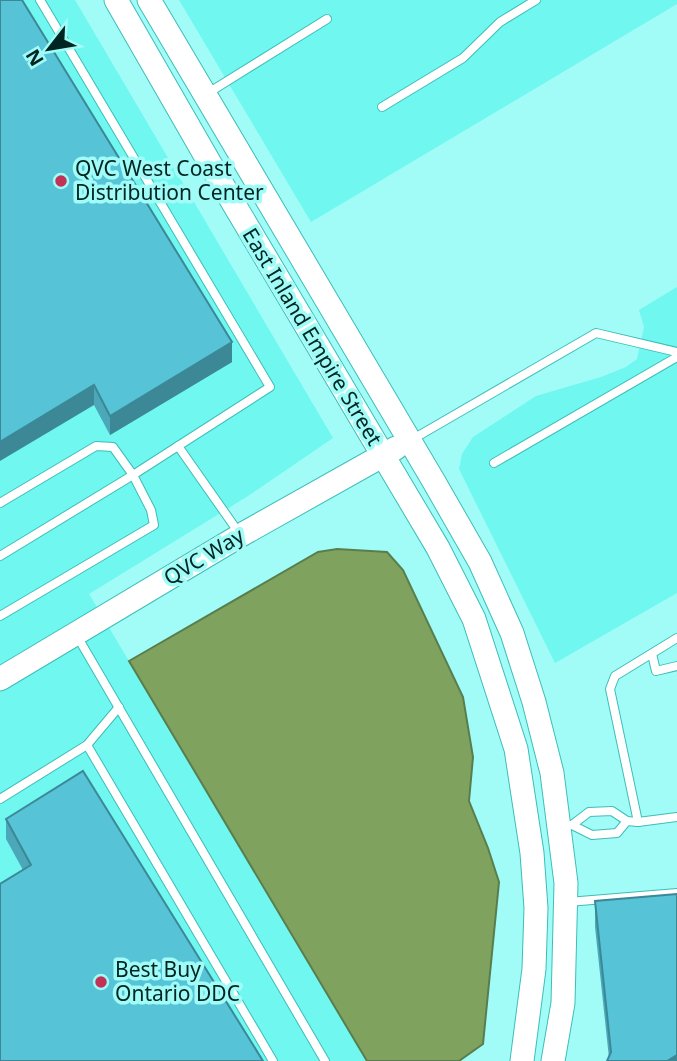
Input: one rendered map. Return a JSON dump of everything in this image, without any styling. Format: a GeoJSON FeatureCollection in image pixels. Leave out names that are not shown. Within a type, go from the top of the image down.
{"type":"FeatureCollection","features":[{"type":"Feature","properties":{"kind":"main road","name":"East Inland Empire Street"},"geometry":{"type":"LineString","coordinates":[[116,0],[438,548],[474,619],[516,749],[532,853],[536,908],[534,969],[522,1061]]}},
{"type":"Feature","properties":{"kind":"main road","name":"East Inland Empire Street"},"geometry":{"type":"LineString","coordinates":[[150,0],[480,562],[512,633],[534,702],[565,826],[563,1003],[553,1061]]}},
{"type":"Feature","properties":{"kind":"main road","name":"QVC Way"},"geometry":{"type":"LineString","coordinates":[[0,679],[241,535],[410,440]]}},
{"type":"Feature","properties":{"kind":"lane"},"geometry":{"type":"LineString","coordinates":[[0,556],[271,387],[40,0]]}},
{"type":"Feature","properties":{"kind":"lane"},"geometry":{"type":"LineString","coordinates":[[382,107],[463,58],[500,22],[536,0]]}},
{"type":"Feature","properties":{"kind":"lane"},"geometry":{"type":"LineString","coordinates":[[205,94],[327,19]]}},
{"type":"Feature","properties":{"kind":"lane"},"geometry":{"type":"LineString","coordinates":[[410,440],[596,333],[677,354]]}},
{"type":"Feature","properties":{"kind":"lane"},"geometry":{"type":"LineString","coordinates":[[494,463],[677,354]]}},
{"type":"Feature","properties":{"kind":"lane"},"geometry":{"type":"LineString","coordinates":[[0,503],[96,446],[113,447],[133,475],[151,510],[154,526],[0,615]]}},
{"type":"Feature","properties":{"kind":"lane"},"geometry":{"type":"LineString","coordinates":[[178,446],[241,535]]}},
{"type":"Feature","properties":{"kind":"lane"},"geometry":{"type":"LineString","coordinates":[[76,634],[325,1061]]}},
{"type":"Feature","properties":{"kind":"lane"},"geometry":{"type":"LineString","coordinates":[[638,822],[610,690],[615,676],[677,638]]}},
{"type":"Feature","properties":{"kind":"lane"},"geometry":{"type":"LineString","coordinates":[[652,654],[656,671],[677,666]]}},
{"type":"Feature","properties":{"kind":"lane"},"geometry":{"type":"LineString","coordinates":[[0,799],[87,745],[119,707]]}},
{"type":"Feature","properties":{"kind":"lane"},"geometry":{"type":"LineString","coordinates":[[87,745],[273,1061]]}},
{"type":"Feature","properties":{"kind":"lane"},"geometry":{"type":"LineString","coordinates":[[565,826],[589,813],[612,811],[627,821],[677,817]]}},
{"type":"Feature","properties":{"kind":"lane"},"geometry":{"type":"LineString","coordinates":[[565,826],[592,835],[617,833],[627,821]]}},
{"type":"Feature","properties":{"kind":"lane"},"geometry":{"type":"LineString","coordinates":[[565,902],[677,893]]}},
{"type":"Feature","properties":{"kind":"shaded area"},"geometry":{"type":"Polygon","coordinates":[[[0,0],[75,0],[333,438],[248,496],[89,594],[367,1061],[0,1061],[0,0]]]}},
{"type":"Feature","properties":{"kind":"shaded area"},"geometry":{"type":"Polygon","coordinates":[[[179,0],[677,0],[677,4],[311,222],[179,0]]]}},
{"type":"Feature","properties":{"kind":"shaded area"},"geometry":{"type":"Polygon","coordinates":[[[677,287],[677,593],[555,663],[459,469],[462,454],[473,437],[536,396],[601,377],[626,367],[637,359],[644,327],[639,310],[677,287]]]}},
{"type":"Feature","properties":{"kind":"shaded area"},"geometry":{"type":"Polygon","coordinates":[[[337,549],[387,552],[403,570],[463,697],[473,757],[469,801],[499,882],[483,1044],[459,1061],[367,1061],[129,661],[318,552],[337,549]]]}},
{"type":"Feature","properties":{"kind":"building","name":"QVC West Coast Distribution Center"},"geometry":{"type":"Polygon","coordinates":[[[0,0],[22,0],[232,342],[110,416],[94,385],[0,442],[0,0]]]}},
{"type":"Feature","properties":{"kind":"building","name":"Best Buy Ontario DDC"},"geometry":{"type":"Polygon","coordinates":[[[83,771],[263,1061],[0,1061],[0,884],[31,865],[6,819],[83,771]]]}},
{"type":"Feature","properties":{"kind":"building"},"geometry":{"type":"Polygon","coordinates":[[[677,894],[677,1055],[667,1061],[607,1061],[611,1052],[595,901],[677,894]]]}},
{"type":"Feature","properties":{"kind":"place","name":"QVC West Coast Distribution Center"},"geometry":{"type":"Point","coordinates":[61,181]}},
{"type":"Feature","properties":{"kind":"place","name":"Best Buy Ontario DDC"},"geometry":{"type":"Point","coordinates":[101,982]}}]}
